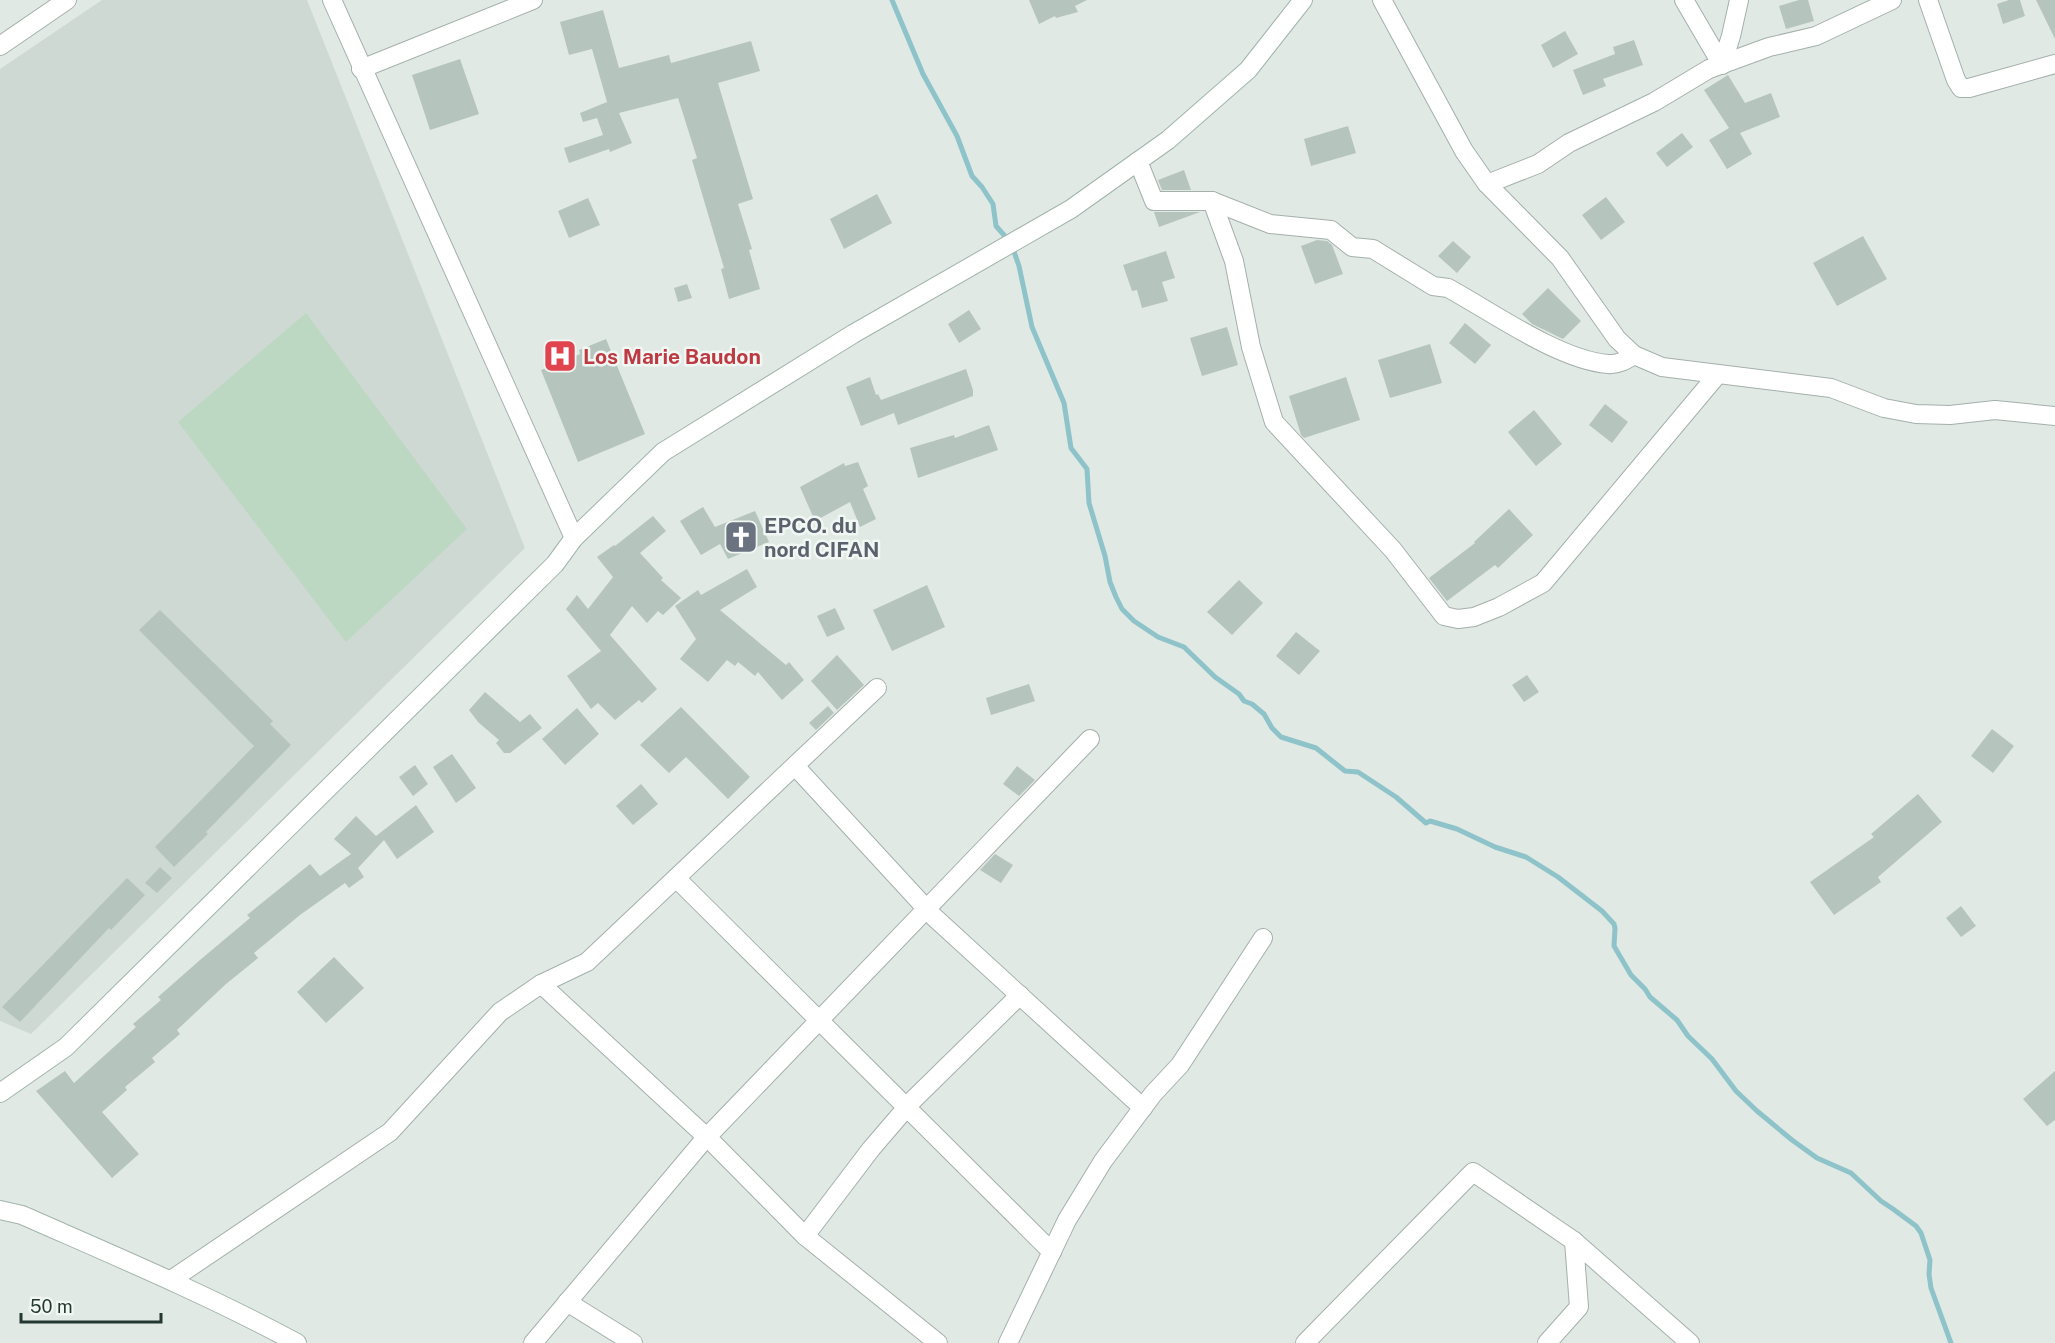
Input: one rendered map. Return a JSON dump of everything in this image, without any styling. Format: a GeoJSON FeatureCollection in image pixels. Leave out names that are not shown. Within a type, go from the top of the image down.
{"type":"FeatureCollection","features":[{"type":"Feature","properties":{"kind":"street"},"geometry":{"type":"LineString","coordinates":[[0,46],[68,0]]}},
{"type":"Feature","properties":{"kind":"street"},"geometry":{"type":"LineString","coordinates":[[332,0],[361,69],[574,538]]}},
{"type":"Feature","properties":{"kind":"street"},"geometry":{"type":"LineString","coordinates":[[361,69],[533,0]]}},
{"type":"Feature","properties":{"kind":"street"},"geometry":{"type":"LineString","coordinates":[[0,1093],[66,1047],[555,564],[574,538],[663,452],[853,334],[1071,209],[1168,140],[1248,70],[1303,0]]}},
{"type":"Feature","properties":{"kind":"street"},"geometry":{"type":"LineString","coordinates":[[1382,0],[1464,152],[1487,184],[1560,258],[1617,339],[1634,355],[1662,367],[1831,388],[1884,408],[1916,414],[1950,415],[1995,410],[2055,416]]}},
{"type":"Feature","properties":{"kind":"street"},"geometry":{"type":"LineString","coordinates":[[1684,0],[1722,65]]}},
{"type":"Feature","properties":{"kind":"street"},"geometry":{"type":"LineString","coordinates":[[1722,65],[1731,36],[1738,0]]}},
{"type":"Feature","properties":{"kind":"street"},"geometry":{"type":"LineString","coordinates":[[1487,184],[1538,164],[1569,143],[1654,102],[1709,69],[1769,47],[1816,36],[1892,0]]}},
{"type":"Feature","properties":{"kind":"street"},"geometry":{"type":"LineString","coordinates":[[1928,0],[1956,80],[1961,88],[1969,88],[2055,64]]}},
{"type":"Feature","properties":{"kind":"street"},"geometry":{"type":"LineString","coordinates":[[1138,161],[1154,201],[1212,201],[1270,224],[1331,230],[1352,247],[1373,249],[1433,286],[1448,288],[1535,338],[1572,356],[1609,364],[1623,362],[1634,355]]}},
{"type":"Feature","properties":{"kind":"street"},"geometry":{"type":"LineString","coordinates":[[1212,201],[1234,261],[1251,347],[1274,422],[1393,550],[1444,616],[1458,619],[1474,617],[1500,607],[1543,583],[1718,374]]}},
{"type":"Feature","properties":{"kind":"street"},"geometry":{"type":"LineString","coordinates":[[171,1280],[390,1132],[500,1012],[541,984],[587,962],[877,688]]}},
{"type":"Feature","properties":{"kind":"street"},"geometry":{"type":"LineString","coordinates":[[533,1343],[707,1137],[1090,739]]}},
{"type":"Feature","properties":{"kind":"street"},"geometry":{"type":"LineString","coordinates":[[795,766],[927,909],[1143,1108]]}},
{"type":"Feature","properties":{"kind":"street"},"geometry":{"type":"LineString","coordinates":[[676,878],[1052,1252]]}},
{"type":"Feature","properties":{"kind":"street"},"geometry":{"type":"LineString","coordinates":[[1010,1343],[1067,1220],[1103,1161],[1153,1094],[1180,1065],[1263,938]]}},
{"type":"Feature","properties":{"kind":"street"},"geometry":{"type":"LineString","coordinates":[[541,984],[707,1137],[805,1236],[938,1343]]}},
{"type":"Feature","properties":{"kind":"street"},"geometry":{"type":"LineString","coordinates":[[805,1236],[871,1149],[907,1107],[1020,995]]}},
{"type":"Feature","properties":{"kind":"street"},"geometry":{"type":"LineString","coordinates":[[1305,1343],[1473,1172],[1574,1241],[1690,1343]]}},
{"type":"Feature","properties":{"kind":"street"},"geometry":{"type":"LineString","coordinates":[[0,1210],[22,1215],[171,1280],[297,1343]]}},
{"type":"Feature","properties":{"kind":"street"},"geometry":{"type":"LineString","coordinates":[[1547,1343],[1579,1307],[1574,1241]]}},
{"type":"Feature","properties":{"kind":"street"},"geometry":{"type":"LineString","coordinates":[[567,1302],[633,1343]]}},
{"type":"Feature","properties":{"kind":"shaded area"},"geometry":{"type":"Polygon","coordinates":[[[102,0],[307,0],[525,548],[31,1034],[0,1021],[0,69],[102,0]]]}},
{"type":"Feature","properties":{"kind":"green space"},"geometry":{"type":"Polygon","coordinates":[[[306,313],[467,529],[346,642],[178,422],[306,313]]]}},
{"type":"Feature","properties":{"kind":"building"},"geometry":{"type":"Polygon","coordinates":[[[1029,0],[1087,0],[1075,6],[1078,12],[1056,18],[1055,16],[1039,24],[1029,0]]]}},
{"type":"Feature","properties":{"kind":"building"},"geometry":{"type":"Polygon","coordinates":[[[1799,0],[1808,0],[1814,21],[1786,29],[1779,6],[1799,0]]]}},
{"type":"Feature","properties":{"kind":"building"},"geometry":{"type":"Polygon","coordinates":[[[2009,0],[2020,0],[2025,16],[2003,24],[1997,4],[2009,0]]]}},
{"type":"Feature","properties":{"kind":"building"},"geometry":{"type":"Polygon","coordinates":[[[2036,0],[2055,0],[2055,39],[2036,0]]]}},
{"type":"Feature","properties":{"kind":"building"},"geometry":{"type":"Polygon","coordinates":[[[603,10],[619,68],[669,55],[671,63],[751,41],[760,71],[718,83],[753,199],[738,204],[752,249],[749,250],[760,289],[729,299],[721,269],[724,268],[692,160],[697,158],[678,98],[619,113],[632,143],[610,152],[609,149],[569,163],[564,148],[603,135],[597,118],[583,122],[580,113],[607,102],[592,49],[569,55],[560,22],[603,10]]]}},
{"type":"Feature","properties":{"kind":"building"},"geometry":{"type":"Polygon","coordinates":[[[1565,31],[1578,54],[1553,68],[1541,45],[1565,31]]]}},
{"type":"Feature","properties":{"kind":"building"},"geometry":{"type":"Polygon","coordinates":[[[1634,40],[1643,65],[1603,79],[1606,86],[1583,95],[1573,70],[1615,54],[1613,47],[1634,40]]]}},
{"type":"Feature","properties":{"kind":"building"},"geometry":{"type":"Polygon","coordinates":[[[460,59],[479,114],[430,130],[412,75],[460,59]]]}},
{"type":"Feature","properties":{"kind":"building"},"geometry":{"type":"Polygon","coordinates":[[[1728,75],[1745,103],[1771,93],[1780,117],[1740,133],[1752,154],[1727,169],[1709,140],[1729,128],[1704,90],[1728,75]]]}},
{"type":"Feature","properties":{"kind":"building"},"geometry":{"type":"Polygon","coordinates":[[[1348,126],[1356,153],[1311,166],[1304,139],[1348,126]]]}},
{"type":"Feature","properties":{"kind":"building"},"geometry":{"type":"Polygon","coordinates":[[[1682,133],[1693,147],[1667,167],[1656,153],[1682,133]]]}},
{"type":"Feature","properties":{"kind":"building"},"geometry":{"type":"Polygon","coordinates":[[[1184,170],[1191,190],[1162,190],[1158,180],[1184,170]]]}},
{"type":"Feature","properties":{"kind":"building"},"geometry":{"type":"Polygon","coordinates":[[[877,194],[892,223],[844,249],[830,219],[877,194]]]}},
{"type":"Feature","properties":{"kind":"building"},"geometry":{"type":"Polygon","coordinates":[[[1606,197],[1625,222],[1601,240],[1582,215],[1606,197]]]}},
{"type":"Feature","properties":{"kind":"building"},"geometry":{"type":"Polygon","coordinates":[[[588,198],[600,225],[569,238],[558,211],[588,198]]]}},
{"type":"Feature","properties":{"kind":"building"},"geometry":{"type":"Polygon","coordinates":[[[1154,212],[1200,212],[1159,227],[1154,212]]]}},
{"type":"Feature","properties":{"kind":"building"},"geometry":{"type":"Polygon","coordinates":[[[1863,236],[1887,279],[1837,306],[1813,263],[1863,236]]]}},
{"type":"Feature","properties":{"kind":"building"},"geometry":{"type":"Polygon","coordinates":[[[1317,240],[1327,241],[1332,245],[1343,274],[1315,284],[1301,246],[1317,240]]]}},
{"type":"Feature","properties":{"kind":"building"},"geometry":{"type":"Polygon","coordinates":[[[1453,241],[1471,257],[1457,273],[1438,256],[1453,241]]]}},
{"type":"Feature","properties":{"kind":"building"},"geometry":{"type":"Polygon","coordinates":[[[1166,251],[1175,278],[1162,282],[1168,301],[1142,308],[1137,290],[1132,291],[1123,265],[1166,251]]]}},
{"type":"Feature","properties":{"kind":"building"},"geometry":{"type":"Polygon","coordinates":[[[687,284],[692,298],[678,302],[674,288],[687,284]]]}},
{"type":"Feature","properties":{"kind":"building"},"geometry":{"type":"Polygon","coordinates":[[[1548,288],[1581,321],[1563,339],[1532,324],[1522,314],[1548,288]]]}},
{"type":"Feature","properties":{"kind":"building"},"geometry":{"type":"Polygon","coordinates":[[[969,310],[981,329],[959,343],[948,324],[969,310]]]}},
{"type":"Feature","properties":{"kind":"building"},"geometry":{"type":"Polygon","coordinates":[[[1465,323],[1491,345],[1475,364],[1449,343],[1465,323]]]}},
{"type":"Feature","properties":{"kind":"building"},"geometry":{"type":"Polygon","coordinates":[[[1227,327],[1238,365],[1202,376],[1190,338],[1227,327]]]}},
{"type":"Feature","properties":{"kind":"building"},"geometry":{"type":"Polygon","coordinates":[[[606,339],[645,434],[578,462],[541,370],[580,354],[579,350],[606,339]]]}},
{"type":"Feature","properties":{"kind":"building"},"geometry":{"type":"Polygon","coordinates":[[[1430,344],[1442,383],[1390,398],[1378,360],[1430,344]]]}},
{"type":"Feature","properties":{"kind":"building"},"geometry":{"type":"Polygon","coordinates":[[[966,369],[973,396],[898,425],[894,413],[861,426],[846,387],[870,377],[876,395],[878,394],[881,400],[966,369]]]}},
{"type":"Feature","properties":{"kind":"building"},"geometry":{"type":"Polygon","coordinates":[[[1346,377],[1360,420],[1304,438],[1301,435],[1289,396],[1346,377]]]}},
{"type":"Feature","properties":{"kind":"building"},"geometry":{"type":"Polygon","coordinates":[[[1605,404],[1628,422],[1612,443],[1589,425],[1605,404]]]}},
{"type":"Feature","properties":{"kind":"building"},"geometry":{"type":"Polygon","coordinates":[[[1534,410],[1562,444],[1536,466],[1508,432],[1534,410]]]}},
{"type":"Feature","properties":{"kind":"building"},"geometry":{"type":"Polygon","coordinates":[[[989,425],[998,450],[918,478],[910,448],[954,435],[955,438],[989,425]]]}},
{"type":"Feature","properties":{"kind":"building"},"geometry":{"type":"Polygon","coordinates":[[[858,462],[868,486],[863,489],[876,519],[860,527],[850,502],[815,521],[800,487],[844,463],[845,466],[858,462]]]}},
{"type":"Feature","properties":{"kind":"building"},"geometry":{"type":"Polygon","coordinates":[[[703,507],[715,527],[755,511],[769,542],[728,559],[720,544],[701,555],[680,521],[703,507]]]}},
{"type":"Feature","properties":{"kind":"building"},"geometry":{"type":"Polygon","coordinates":[[[1509,509],[1533,535],[1498,568],[1495,565],[1447,601],[1429,578],[1475,543],[1509,509]]]}},
{"type":"Feature","properties":{"kind":"building"},"geometry":{"type":"Polygon","coordinates":[[[653,516],[666,531],[640,553],[663,578],[661,580],[681,598],[663,615],[658,611],[647,623],[632,606],[610,635],[657,689],[642,703],[639,700],[615,720],[598,703],[591,709],[567,676],[601,651],[566,609],[577,595],[588,609],[613,577],[597,557],[653,516]]]}},
{"type":"Feature","properties":{"kind":"building"},"geometry":{"type":"Polygon","coordinates":[[[747,569],[757,587],[720,610],[786,665],[789,662],[804,680],[782,700],[758,672],[755,676],[738,662],[735,666],[727,660],[708,682],[680,659],[696,639],[675,606],[698,590],[701,595],[747,569]]]}},
{"type":"Feature","properties":{"kind":"building"},"geometry":{"type":"Polygon","coordinates":[[[1239,580],[1263,603],[1232,635],[1207,612],[1239,580]]]}},
{"type":"Feature","properties":{"kind":"building"},"geometry":{"type":"Polygon","coordinates":[[[927,585],[945,627],[892,651],[873,610],[927,585]]]}},
{"type":"Feature","properties":{"kind":"building"},"geometry":{"type":"Polygon","coordinates":[[[835,608],[845,629],[827,637],[817,616],[835,608]]]}},
{"type":"Feature","properties":{"kind":"building"},"geometry":{"type":"Polygon","coordinates":[[[160,610],[273,721],[270,724],[291,745],[174,867],[155,847],[254,746],[139,630],[160,610]]]}},
{"type":"Feature","properties":{"kind":"building"},"geometry":{"type":"Polygon","coordinates":[[[1296,632],[1320,651],[1299,675],[1276,656],[1296,632]]]}},
{"type":"Feature","properties":{"kind":"building"},"geometry":{"type":"Polygon","coordinates":[[[837,655],[864,685],[837,710],[811,681],[837,655]]]}},
{"type":"Feature","properties":{"kind":"building"},"geometry":{"type":"Polygon","coordinates":[[[1527,675],[1539,692],[1524,702],[1512,685],[1527,675]]]}},
{"type":"Feature","properties":{"kind":"building"},"geometry":{"type":"Polygon","coordinates":[[[1029,684],[1035,701],[991,715],[986,698],[1029,684]]]}},
{"type":"Feature","properties":{"kind":"building"},"geometry":{"type":"Polygon","coordinates":[[[485,692],[520,722],[530,714],[542,728],[510,753],[504,753],[496,743],[499,740],[478,722],[469,710],[485,692]]]}},
{"type":"Feature","properties":{"kind":"building"},"geometry":{"type":"Polygon","coordinates":[[[828,706],[834,713],[816,730],[809,723],[828,706]]]}},
{"type":"Feature","properties":{"kind":"building"},"geometry":{"type":"Polygon","coordinates":[[[681,707],[750,777],[728,799],[686,757],[669,773],[640,745],[681,707]]]}},
{"type":"Feature","properties":{"kind":"building"},"geometry":{"type":"Polygon","coordinates":[[[577,708],[599,734],[565,765],[542,739],[577,708]]]}},
{"type":"Feature","properties":{"kind":"building"},"geometry":{"type":"Polygon","coordinates":[[[1992,729],[2014,746],[1993,773],[1971,756],[1992,729]]]}},
{"type":"Feature","properties":{"kind":"building"},"geometry":{"type":"Polygon","coordinates":[[[452,754],[476,788],[456,803],[433,767],[452,754]]]}},
{"type":"Feature","properties":{"kind":"building"},"geometry":{"type":"Polygon","coordinates":[[[415,765],[428,784],[413,796],[399,777],[415,765]]]}},
{"type":"Feature","properties":{"kind":"building"},"geometry":{"type":"Polygon","coordinates":[[[1017,766],[1035,780],[1019,796],[1003,784],[1017,766]]]}},
{"type":"Feature","properties":{"kind":"building"},"geometry":{"type":"Polygon","coordinates":[[[641,784],[658,804],[633,825],[616,806],[641,784]]]}},
{"type":"Feature","properties":{"kind":"building"},"geometry":{"type":"Polygon","coordinates":[[[1918,794],[1942,822],[1878,877],[1881,882],[1834,915],[1810,882],[1874,837],[1871,834],[1918,794]]]}},
{"type":"Feature","properties":{"kind":"building"},"geometry":{"type":"Polygon","coordinates":[[[416,805],[434,832],[397,859],[384,840],[358,868],[364,877],[349,888],[345,883],[300,915],[254,953],[258,958],[226,984],[177,1030],[180,1034],[152,1058],[155,1062],[125,1087],[127,1090],[102,1112],[139,1154],[112,1178],[36,1091],[65,1071],[74,1083],[136,1027],[133,1024],[161,1000],[158,997],[250,918],[247,915],[310,864],[320,876],[351,854],[334,839],[356,816],[376,836],[416,805]]]}},
{"type":"Feature","properties":{"kind":"building"},"geometry":{"type":"Polygon","coordinates":[[[995,854],[1013,865],[1001,883],[980,870],[995,854]]]}},
{"type":"Feature","properties":{"kind":"building"},"geometry":{"type":"Polygon","coordinates":[[[160,867],[172,878],[157,893],[145,883],[160,867]]]}},
{"type":"Feature","properties":{"kind":"building"},"geometry":{"type":"Polygon","coordinates":[[[127,878],[145,895],[111,930],[109,928],[20,1022],[2,1007],[127,878]]]}},
{"type":"Feature","properties":{"kind":"building"},"geometry":{"type":"Polygon","coordinates":[[[1961,906],[1976,926],[1961,937],[1946,918],[1961,906]]]}},
{"type":"Feature","properties":{"kind":"building"},"geometry":{"type":"Polygon","coordinates":[[[334,957],[364,988],[326,1023],[297,992],[334,957]]]}},
{"type":"Feature","properties":{"kind":"building"},"geometry":{"type":"Polygon","coordinates":[[[2055,1071],[2055,1120],[2047,1126],[2023,1099],[2055,1071]]]}},
{"type":"Feature","properties":{"kind":"waterway"},"geometry":{"type":"LineString","coordinates":[[892,0],[923,74],[957,136],[972,176],[993,204],[996,226],[1011,243],[1019,266],[1032,327],[1064,403],[1071,448],[1087,469],[1089,503],[1105,556],[1110,582],[1122,609],[1134,621],[1158,637],[1184,647],[1215,677],[1264,714],[1272,728],[1281,737],[1316,748],[1345,771],[1358,772],[1396,797],[1426,823],[1430,821],[1457,829],[1495,847],[1526,857],[1558,877],[1602,911],[1614,924],[1614,946],[1631,975],[1650,997],[1677,1020],[1688,1036],[1712,1059],[1736,1091],[1792,1140],[1817,1158],[1851,1173],[1881,1201],[1916,1226],[1921,1233],[1930,1260],[1931,1288],[1951,1343]]}},
{"type":"Feature","properties":{"kind":"place","name":"Los Marie Baudon"},"geometry":{"type":"Point","coordinates":[560,356]}},
{"type":"Feature","properties":{"kind":"place","name":"EPCO. du nord CIFAN"},"geometry":{"type":"Point","coordinates":[741,537]}}]}
